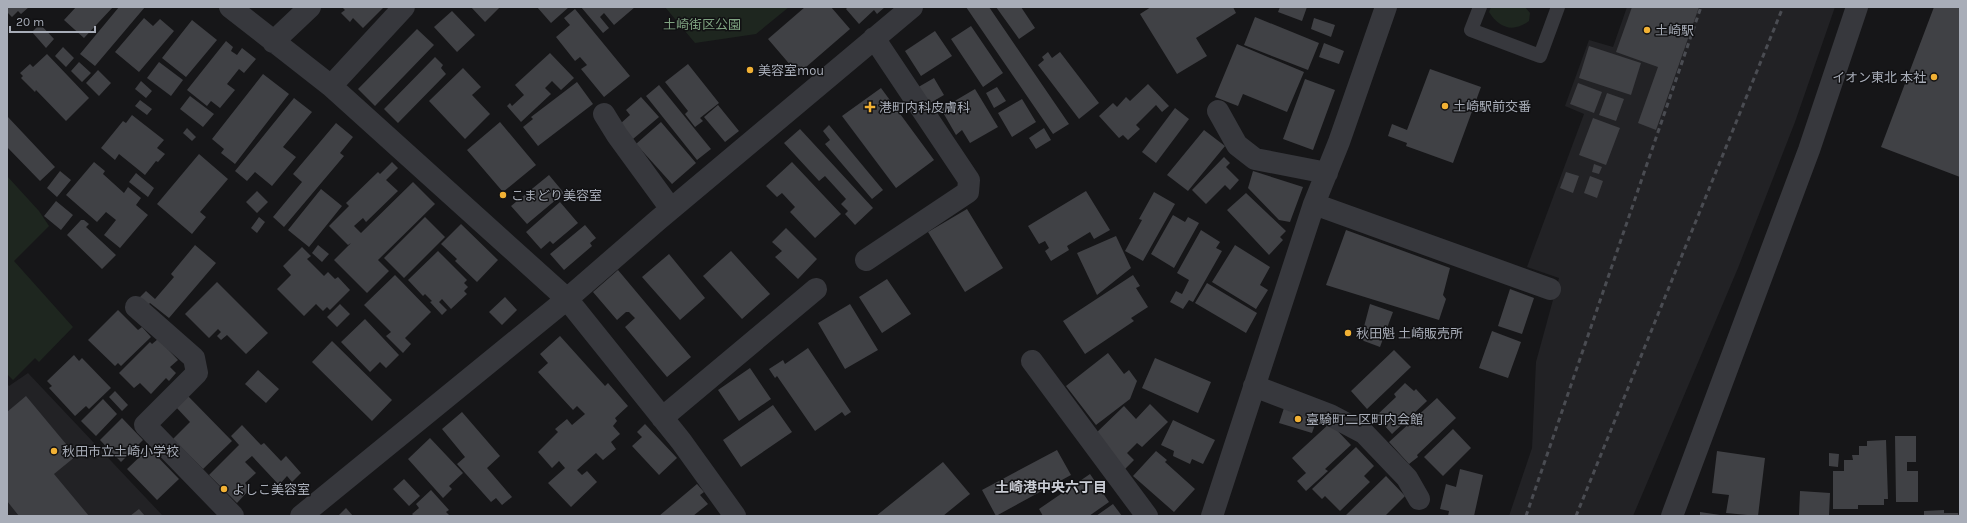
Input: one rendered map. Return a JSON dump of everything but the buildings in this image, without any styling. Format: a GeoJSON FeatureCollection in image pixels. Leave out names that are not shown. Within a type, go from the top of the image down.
{"type":"FeatureCollection","features":[{"type":"Feature","properties":{"kind":"street"},"geometry":{"type":"LineString","coordinates":[[230,7],[331,86],[567,299],[681,441],[735,516]]}},
{"type":"Feature","properties":{"kind":"street"},"geometry":{"type":"LineString","coordinates":[[273,42],[310,7]]}},
{"type":"Feature","properties":{"kind":"street"},"geometry":{"type":"LineString","coordinates":[[331,86],[404,7]]}},
{"type":"Feature","properties":{"kind":"street"},"geometry":{"type":"LineString","coordinates":[[301,516],[567,299],[671,209],[912,7]]}},
{"type":"Feature","properties":{"kind":"street"},"geometry":{"type":"LineString","coordinates":[[1212,516],[1314,204],[1339,142],[1386,7]]}},
{"type":"Feature","properties":{"kind":"street"},"geometry":{"type":"LineString","coordinates":[[1672,516],[1809,150],[1857,7]]}},
{"type":"Feature","properties":{"kind":"street"},"geometry":{"type":"LineString","coordinates":[[866,260],[968,192],[969,180],[874,38]]}},
{"type":"Feature","properties":{"kind":"street"},"geometry":{"type":"LineString","coordinates":[[1218,111],[1237,145],[1255,159],[1327,172]]}},
{"type":"Feature","properties":{"kind":"street"},"geometry":{"type":"LineString","coordinates":[[604,114],[617,135],[671,209]]}},
{"type":"Feature","properties":{"kind":"street"},"geometry":{"type":"LineString","coordinates":[[1314,204],[1550,289]]}},
{"type":"Feature","properties":{"kind":"street"},"geometry":{"type":"LineString","coordinates":[[662,418],[816,289]]}},
{"type":"Feature","properties":{"kind":"street"},"geometry":{"type":"LineString","coordinates":[[136,307],[194,358],[197,373],[145,425],[234,516]]}},
{"type":"Feature","properties":{"kind":"street"},"geometry":{"type":"LineString","coordinates":[[1032,361],[1147,516]]}},
{"type":"Feature","properties":{"kind":"street"},"geometry":{"type":"LineString","coordinates":[[1254,386],[1330,415],[1364,433],[1407,478],[1420,499]]}},
{"type":"Feature","properties":{"kind":"lane"},"geometry":{"type":"LineString","coordinates":[[1480,7],[1471,30],[1540,56],[1558,7]]}},
{"type":"Feature","properties":{"kind":"shaded area"},"geometry":{"type":"Polygon","coordinates":[[[1627,7],[1835,7],[1795,122],[1738,268],[1633,516],[1509,516],[1532,448],[1536,362],[1559,278],[1527,267],[1584,114],[1565,106],[1589,40],[1613,47],[1627,7]]]}},
{"type":"Feature","properties":{"kind":"shaded area","name":"秋田市立土崎小学校"},"geometry":{"type":"Polygon","coordinates":[[[28,373],[163,516],[7,516],[7,384],[9,386],[28,373]]]}},
{"type":"Feature","properties":{"kind":"green space","name":"土崎街区公園"},"geometry":{"type":"Polygon","coordinates":[[[665,7],[789,7],[756,34],[695,43],[665,7]]]}},
{"type":"Feature","properties":{"kind":"green space"},"geometry":{"type":"Polygon","coordinates":[[[1491,7],[1525,7],[1530,13],[1529,21],[1517,27],[1507,27],[1497,22],[1489,12],[1491,7]]]}},
{"type":"Feature","properties":{"kind":"green space"},"geometry":{"type":"Polygon","coordinates":[[[7,176],[39,211],[49,226],[14,261],[73,327],[39,362],[35,358],[13,380],[7,374],[7,176]]]}},
{"type":"Feature","properties":{"kind":"railway"},"geometry":{"type":"LineString","coordinates":[[1526,516],[1701,7]]}},
{"type":"Feature","properties":{"kind":"railway"},"geometry":{"type":"LineString","coordinates":[[1576,516],[1783,7]]}},
{"type":"Feature","properties":{"kind":"place","name":"土崎駅"},"geometry":{"type":"Point","coordinates":[1647,30]}},
{"type":"Feature","properties":{"kind":"place","name":"美容室mou"},"geometry":{"type":"Point","coordinates":[750,70]}},
{"type":"Feature","properties":{"kind":"place","name":"イオン東北 本社"},"geometry":{"type":"Point","coordinates":[1934,77]}},
{"type":"Feature","properties":{"kind":"place","name":"土崎駅前交番"},"geometry":{"type":"Point","coordinates":[1445,106]}},
{"type":"Feature","properties":{"kind":"place","name":"港町内科皮膚科"},"geometry":{"type":"Point","coordinates":[870,107]}},
{"type":"Feature","properties":{"kind":"place","name":"こまどり美容室"},"geometry":{"type":"Point","coordinates":[503,195]}},
{"type":"Feature","properties":{"kind":"place","name":"秋田魁 土崎販売所"},"geometry":{"type":"Point","coordinates":[1348,333]}},
{"type":"Feature","properties":{"kind":"place","name":"臺騎町二区町内会館"},"geometry":{"type":"Point","coordinates":[1298,419]}},
{"type":"Feature","properties":{"kind":"place","name":"秋田市立土崎小学校"},"geometry":{"type":"Point","coordinates":[54,451]}},
{"type":"Feature","properties":{"kind":"place","name":"よしこ美容室"},"geometry":{"type":"Point","coordinates":[224,489]}},
{"type":"Feature","properties":{"kind":"district","name":"土崎港中央六丁目"},"geometry":{"type":"Point","coordinates":[1051,487]}}]}
